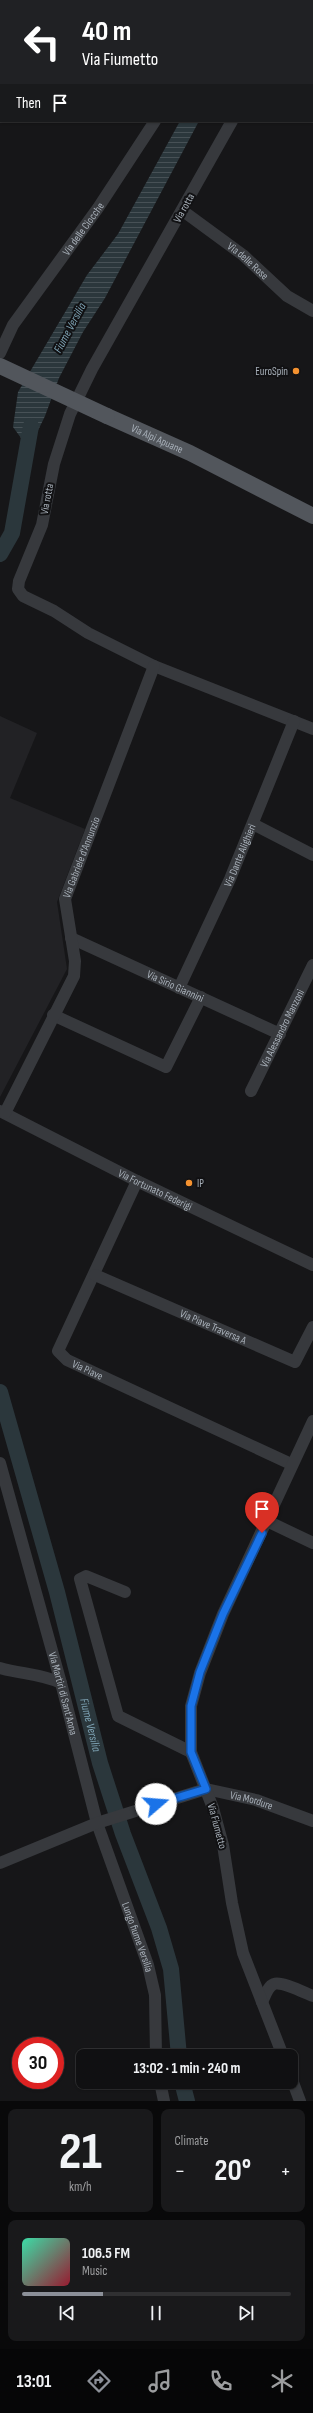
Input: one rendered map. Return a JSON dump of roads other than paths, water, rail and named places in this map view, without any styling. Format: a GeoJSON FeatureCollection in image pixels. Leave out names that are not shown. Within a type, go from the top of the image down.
{"type":"FeatureCollection","features":[{"type":"Feature","properties":{"kind":"main road","name":"Via Alpi Apuane"},"geometry":{"type":"LineString","coordinates":[[0,366],[190,453],[313,516]]}},
{"type":"Feature","properties":{"kind":"street","name":"Via delle Ciocche"},"geometry":{"type":"LineString","coordinates":[[0,353],[4,333],[98,208],[154,122]]}},
{"type":"Feature","properties":{"kind":"street","name":"Via rotta"},"geometry":{"type":"LineString","coordinates":[[231,122],[183,211],[92,369],[70,414],[54,464],[42,525],[19,581],[18,589],[23,596],[54,611],[88,633],[154,666],[313,729]]}},
{"type":"Feature","properties":{"kind":"street","name":"Via delle Rose"},"geometry":{"type":"LineString","coordinates":[[183,211],[243,255],[287,296],[313,311]]}},
{"type":"Feature","properties":{"kind":"street","name":"Via Gabriele d'Annunzio"},"geometry":{"type":"LineString","coordinates":[[3,1112],[74,976],[75,962],[65,899],[154,666]]}},
{"type":"Feature","properties":{"kind":"street","name":"Via Dante Alighieri"},"geometry":{"type":"LineString","coordinates":[[179,988],[230,879],[294,721]]}},
{"type":"Feature","properties":{"kind":"street"},"geometry":{"type":"LineString","coordinates":[[253,824],[313,855]]}},
{"type":"Feature","properties":{"kind":"street","name":"Via Sirio Giannini"},"geometry":{"type":"LineString","coordinates":[[71,938],[280,1034]]}},
{"type":"Feature","properties":{"kind":"street","name":"Via Alessandro Manzoni"},"geometry":{"type":"LineString","coordinates":[[251,1091],[312,971]]}},
{"type":"Feature","properties":{"kind":"street"},"geometry":{"type":"LineString","coordinates":[[53,1015],[166,1067],[200,997]]}},
{"type":"Feature","properties":{"kind":"street","name":"Via Fortunato Federigi"},"geometry":{"type":"LineString","coordinates":[[3,1112],[137,1181],[313,1265]]}},
{"type":"Feature","properties":{"kind":"street","name":"Via Piave"},"geometry":{"type":"LineString","coordinates":[[137,1181],[95,1275],[58,1351],[67,1360],[291,1464]]}},
{"type":"Feature","properties":{"kind":"street","name":"Via Piave Traversa A"},"geometry":{"type":"LineString","coordinates":[[95,1275],[295,1362],[313,1327]]}},
{"type":"Feature","properties":{"kind":"street","name":"Via Fiumetto"},"geometry":{"type":"LineString","coordinates":[[280,2049],[243,1953],[232,1903],[223,1845],[206,1789],[191,1752],[191,1706],[200,1672],[223,1614],[267,1521],[291,1464],[313,1421]]}},
{"type":"Feature","properties":{"kind":"street","name":"Via Martiri di Sant'Anna"},"geometry":{"type":"LineString","coordinates":[[0,1463],[99,1822]]}},
{"type":"Feature","properties":{"kind":"street"},"geometry":{"type":"LineString","coordinates":[[267,1521],[313,1543]]}},
{"type":"Feature","properties":{"kind":"street"},"geometry":{"type":"LineString","coordinates":[[125,1592],[86,1576],[80,1579],[118,1716],[191,1752]]}},
{"type":"Feature","properties":{"kind":"street"},"geometry":{"type":"LineString","coordinates":[[0,1668],[17,1673],[43,1676],[61,1683]]}},
{"type":"Feature","properties":{"kind":"street","name":"Via Mordure"},"geometry":{"type":"LineString","coordinates":[[99,1822],[206,1789],[256,1800],[313,1821]]}},
{"type":"Feature","properties":{"kind":"street"},"geometry":{"type":"LineString","coordinates":[[0,1863],[99,1822]]}},
{"type":"Feature","properties":{"kind":"street","name":"Lungo fiume Versilia"},"geometry":{"type":"LineString","coordinates":[[99,1822],[148,1966],[155,1995],[156,2049]]}},
{"type":"Feature","properties":{"kind":"street"},"geometry":{"type":"LineString","coordinates":[[262,2002],[269,1988],[274,1984],[280,1984],[313,1996]]}},
{"type":"Feature","properties":{"kind":"street"},"geometry":{"type":"LineString","coordinates":[[161,2089],[164,2101]]}},
{"type":"Feature","properties":{"kind":"street"},"geometry":{"type":"LineString","coordinates":[[296,2089],[300,2101]]}},
{"type":"Feature","properties":{"kind":"water"},"geometry":{"type":"Polygon","coordinates":[[[179,122],[198,122],[105,298],[83,332],[59,378],[45,416],[29,449],[13,427],[18,392],[87,275],[118,234],[179,122]]]}},
{"type":"Feature","properties":{"kind":"waterway","name":"Fiume Versilia"},"geometry":{"type":"LineString","coordinates":[[0,554],[12,533],[31,426]]}},
{"type":"Feature","properties":{"kind":"waterway","name":"Fiume Versilia"},"geometry":{"type":"LineString","coordinates":[[0,1392],[57,1592],[100,1763],[123,1834],[159,1928],[171,1969],[178,2049]]}},
{"type":"Feature","properties":{"kind":"waterway","name":"Fiume Versilia"},"geometry":{"type":"LineString","coordinates":[[184,2089],[187,2101]]}},
{"type":"Feature","properties":{"kind":"place","name":"EuroSpin"},"geometry":{"type":"Point","coordinates":[296,371]}},
{"type":"Feature","properties":{"kind":"place","name":"IP"},"geometry":{"type":"Point","coordinates":[189,1183]}}]}
